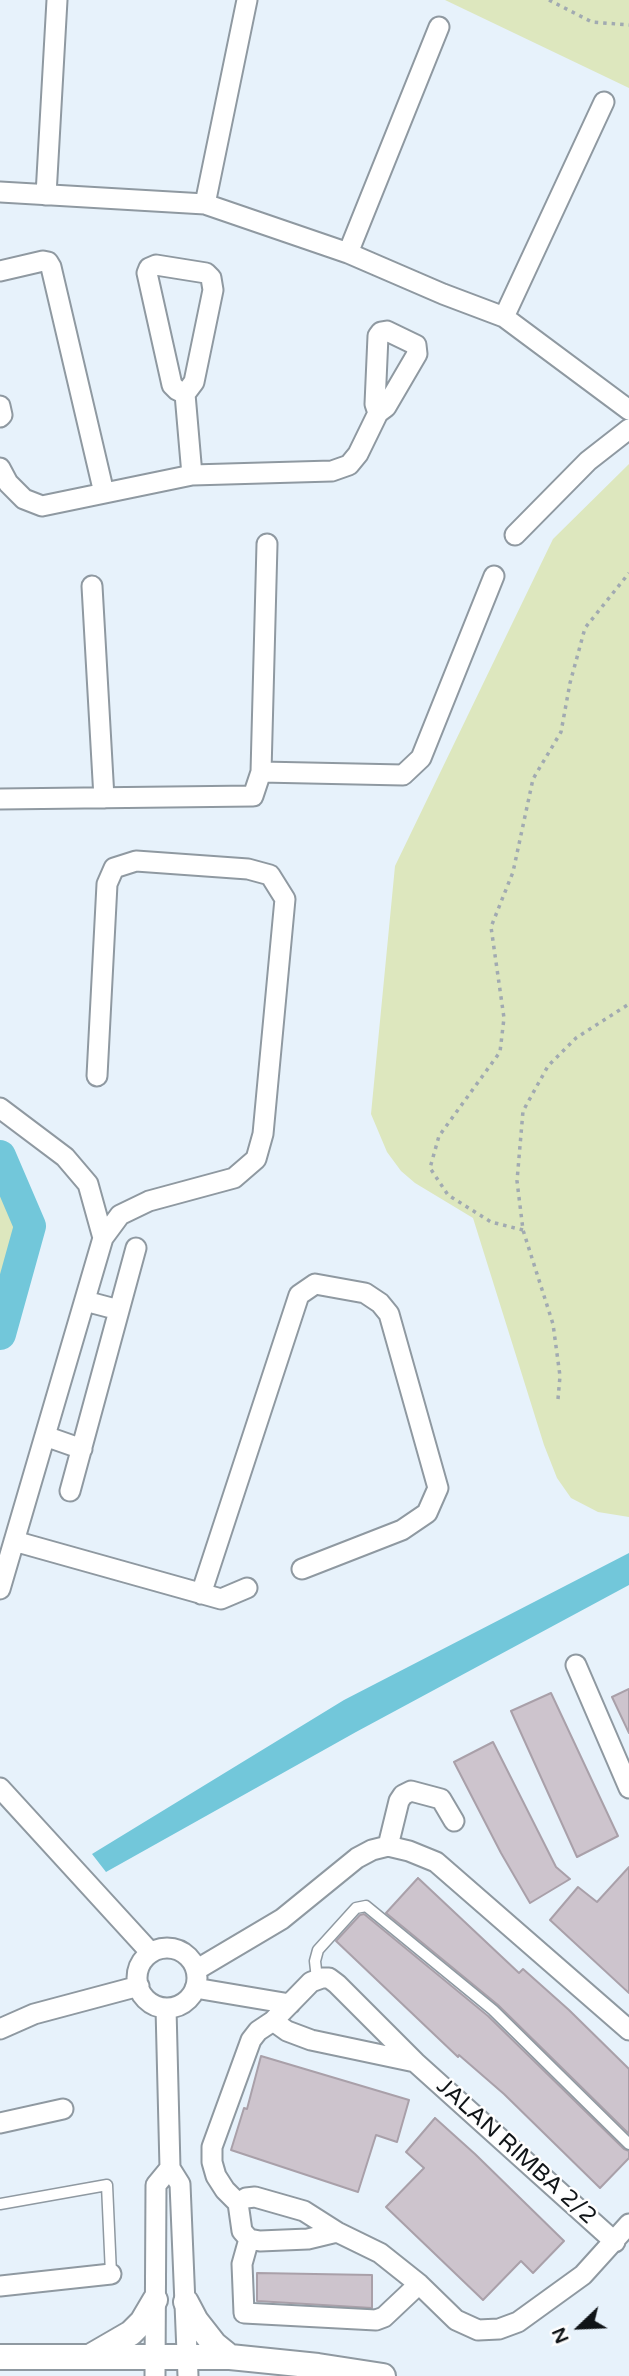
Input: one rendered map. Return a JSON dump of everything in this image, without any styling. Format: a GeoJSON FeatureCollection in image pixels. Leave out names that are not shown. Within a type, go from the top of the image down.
{"type":"FeatureCollection","features":[{"type":"Feature","properties":{"kind":"street"},"geometry":{"type":"LineString","coordinates":[[46,195],[57,0]]}},
{"type":"Feature","properties":{"kind":"street"},"geometry":{"type":"LineString","coordinates":[[205,204],[247,0]]}},
{"type":"Feature","properties":{"kind":"street"},"geometry":{"type":"LineString","coordinates":[[348,253],[439,27]]}},
{"type":"Feature","properties":{"kind":"street"},"geometry":{"type":"LineString","coordinates":[[504,317],[604,102]]}},
{"type":"Feature","properties":{"kind":"street"},"geometry":{"type":"LineString","coordinates":[[0,192],[205,204],[348,253],[504,317],[629,410]]}},
{"type":"Feature","properties":{"kind":"street"},"geometry":{"type":"LineString","coordinates":[[0,271],[43,261],[48,262],[51,267],[104,493]]}},
{"type":"Feature","properties":{"kind":"street"},"geometry":{"type":"LineString","coordinates":[[185,394],[172,385],[147,274],[149,268],[156,265],[206,273],[211,278],[213,290],[194,382],[185,394],[192,475]]}},
{"type":"Feature","properties":{"kind":"street"},"geometry":{"type":"LineString","coordinates":[[0,406],[0,417]]}},
{"type":"Feature","properties":{"kind":"street"},"geometry":{"type":"LineString","coordinates":[[0,467],[8,483],[24,499],[42,506],[192,475],[332,471],[349,465],[354,460],[378,413]]}},
{"type":"Feature","properties":{"kind":"street"},"geometry":{"type":"LineString","coordinates":[[515,535],[588,461],[629,429]]}},
{"type":"Feature","properties":{"kind":"street"},"geometry":{"type":"LineString","coordinates":[[0,799],[253,796],[261,772],[267,544]]}},
{"type":"Feature","properties":{"kind":"street"},"geometry":{"type":"LineString","coordinates":[[261,772],[403,775],[421,758],[494,576]]}},
{"type":"Feature","properties":{"kind":"street"},"geometry":{"type":"LineString","coordinates":[[92,586],[104,798]]}},
{"type":"Feature","properties":{"kind":"street"},"geometry":{"type":"LineString","coordinates":[[0,1589],[8,1552],[103,1238],[120,1215],[149,1201],[234,1178],[256,1158],[263,1134],[285,899],[270,875],[248,869],[136,861],[114,868],[107,884],[97,1076]]}},
{"type":"Feature","properties":{"kind":"street"},"geometry":{"type":"LineString","coordinates":[[0,1108],[65,1157],[88,1184],[103,1238]]}},
{"type":"Feature","properties":{"kind":"street"},"geometry":{"type":"LineString","coordinates":[[70,1492],[136,1248]]}},
{"type":"Feature","properties":{"kind":"street"},"geometry":{"type":"LineString","coordinates":[[201,1594],[299,1295],[315,1284],[365,1293],[380,1303],[389,1314],[438,1488],[428,1513],[402,1530],[302,1569]]}},
{"type":"Feature","properties":{"kind":"street"},"geometry":{"type":"LineString","coordinates":[[85,1301],[119,1310]]}},
{"type":"Feature","properties":{"kind":"street"},"geometry":{"type":"LineString","coordinates":[[45,1436],[82,1449]]}},
{"type":"Feature","properties":{"kind":"street"},"geometry":{"type":"LineString","coordinates":[[8,1552],[221,1599],[247,1588]]}},
{"type":"Feature","properties":{"kind":"street"},"geometry":{"type":"LineString","coordinates":[[576,1665],[629,1788]]}},
{"type":"Feature","properties":{"kind":"street"},"geometry":{"type":"LineString","coordinates":[[0,1788],[151,1953]]}},
{"type":"Feature","properties":{"kind":"street"},"geometry":{"type":"LineString","coordinates":[[388,1846],[399,1801],[402,1795],[411,1791],[441,1799],[454,1821]]}},
{"type":"Feature","properties":{"kind":"street"},"geometry":{"type":"LineString","coordinates":[[195,1979],[192,1962],[177,1950],[151,1953],[139,1968],[139,1986],[149,2002],[166,2008],[176,2007],[184,2003],[195,1979],[282,1919],[357,1858],[388,1846],[436,1862],[629,2030]]}},
{"type":"Feature","properties":{"kind":"street","name":"JALAN RIMBA 2/2"},"geometry":{"type":"LineString","coordinates":[[317,1979],[329,1978],[337,1984],[415,2062],[615,2242]]}},
{"type":"Feature","properties":{"kind":"street"},"geometry":{"type":"LineString","coordinates":[[195,1979],[290,2004]]}},
{"type":"Feature","properties":{"kind":"street"},"geometry":{"type":"LineString","coordinates":[[317,1979],[251,2040],[212,2147],[212,2162],[216,2176],[238,2203],[242,2231],[249,2239],[308,2239],[337,2232]]}},
{"type":"Feature","properties":{"kind":"street"},"geometry":{"type":"LineString","coordinates":[[0,2029],[34,2014],[139,1986]]}},
{"type":"Feature","properties":{"kind":"street"},"geometry":{"type":"LineString","coordinates":[[166,2008],[170,2168],[180,2184],[187,2366]]}},
{"type":"Feature","properties":{"kind":"street","name":"JALAN RIMBA 2/2"},"geometry":{"type":"LineString","coordinates":[[272,2021],[311,2040],[415,2062]]}},
{"type":"Feature","properties":{"kind":"street"},"geometry":{"type":"LineString","coordinates":[[3,2117],[63,2109]]}},
{"type":"Feature","properties":{"kind":"street"},"geometry":{"type":"LineString","coordinates":[[154,2366],[156,2185],[170,2168]]}},
{"type":"Feature","properties":{"kind":"street"},"geometry":{"type":"LineString","coordinates":[[238,2203],[246,2197],[255,2197],[304,2211],[337,2232],[380,2253],[419,2284],[456,2320],[478,2330],[499,2329],[518,2322],[583,2275],[629,2224]]}},
{"type":"Feature","properties":{"kind":"street"},"geometry":{"type":"LineString","coordinates":[[249,2239],[242,2264],[244,2313],[376,2320],[419,2284]]}},
{"type":"Feature","properties":{"kind":"street"},"geometry":{"type":"LineString","coordinates":[[0,2286],[111,2274]]}},
{"type":"Feature","properties":{"kind":"street"},"geometry":{"type":"LineString","coordinates":[[89,2357],[131,2333],[142,2322],[155,2300]]}},
{"type":"Feature","properties":{"kind":"street"},"geometry":{"type":"LineString","coordinates":[[186,2302],[196,2321],[214,2344],[230,2357]]}},
{"type":"Feature","properties":{"kind":"street"},"geometry":{"type":"LineString","coordinates":[[0,2357],[89,2357],[154,2366],[187,2366],[230,2357],[383,2376]]}},
{"type":"Feature","properties":{"kind":"lane"},"geometry":{"type":"LineString","coordinates":[[317,1979],[315,1961],[318,1950],[356,1908],[366,1906],[493,2010],[629,2144]]}},
{"type":"Feature","properties":{"kind":"lane"},"geometry":{"type":"LineString","coordinates":[[0,2204],[107,2185],[111,2274]]}},
{"type":"Feature","properties":{"kind":"path"},"geometry":{"type":"LineString","coordinates":[[549,0],[592,22],[629,25]]}},
{"type":"Feature","properties":{"kind":"path"},"geometry":{"type":"LineString","coordinates":[[523,1230],[491,1222],[448,1195],[430,1168],[439,1136],[500,1052],[504,1018],[491,927],[513,872],[533,779],[561,732],[584,628],[629,573]]}},
{"type":"Feature","properties":{"kind":"path"},"geometry":{"type":"LineString","coordinates":[[558,1399],[560,1376],[553,1324],[523,1230],[517,1181],[523,1111],[548,1066],[576,1038],[629,1004]]}},
{"type":"Feature","properties":{"kind":"green space"},"geometry":{"type":"Polygon","coordinates":[[[445,0],[629,0],[629,88],[445,0]]]}},
{"type":"Feature","properties":{"kind":"green space"},"geometry":{"type":"Polygon","coordinates":[[[629,464],[629,1517],[598,1512],[571,1498],[557,1478],[544,1445],[473,1218],[415,1183],[401,1171],[387,1152],[371,1114],[395,866],[553,539],[629,464]]]}},
{"type":"Feature","properties":{"kind":"green space"},"geometry":{"type":"Polygon","coordinates":[[[0,1156],[30,1226],[0,1334],[0,1156]]]}},
{"type":"Feature","properties":{"kind":"water"},"geometry":{"type":"Polygon","coordinates":[[[629,1553],[629,1585],[356,1732],[106,1872],[92,1854],[344,1700],[629,1553]]]}},
{"type":"Feature","properties":{"kind":"building"},"geometry":{"type":"Polygon","coordinates":[[[629,1689],[629,1733],[612,1697],[629,1689]]]}},
{"type":"Feature","properties":{"kind":"building"},"geometry":{"type":"Polygon","coordinates":[[[551,1693],[618,1836],[577,1857],[511,1711],[551,1693]]]}},
{"type":"Feature","properties":{"kind":"building"},"geometry":{"type":"Polygon","coordinates":[[[493,1742],[556,1867],[570,1879],[530,1903],[454,1762],[493,1742]]]}},
{"type":"Feature","properties":{"kind":"building"},"geometry":{"type":"Polygon","coordinates":[[[629,1867],[629,1993],[550,1920],[578,1887],[597,1902],[629,1867]]]}},
{"type":"Feature","properties":{"kind":"building"},"geometry":{"type":"Polygon","coordinates":[[[418,1878],[519,1973],[523,1969],[569,2010],[629,2069],[629,2134],[498,2005],[386,1913],[418,1878]]]}},
{"type":"Feature","properties":{"kind":"building"},"geometry":{"type":"Polygon","coordinates":[[[364,1914],[488,2016],[629,2151],[629,2158],[600,2188],[504,2094],[459,2055],[458,2057],[336,1941],[364,1914]]]}},
{"type":"Feature","properties":{"kind":"building"},"geometry":{"type":"Polygon","coordinates":[[[261,2056],[409,2100],[397,2142],[376,2135],[358,2192],[231,2150],[244,2108],[247,2109],[261,2056]]]}},
{"type":"Feature","properties":{"kind":"building"},"geometry":{"type":"Polygon","coordinates":[[[435,2118],[564,2241],[533,2273],[521,2261],[483,2300],[386,2207],[424,2168],[406,2152],[435,2118]]]}},
{"type":"Feature","properties":{"kind":"building"},"geometry":{"type":"Polygon","coordinates":[[[257,2273],[372,2275],[372,2308],[257,2301],[257,2273]]]}},
{"type":"Feature","properties":{"kind":"waterway"},"geometry":{"type":"LineString","coordinates":[[0,1156],[30,1226],[0,1334]]}}]}
